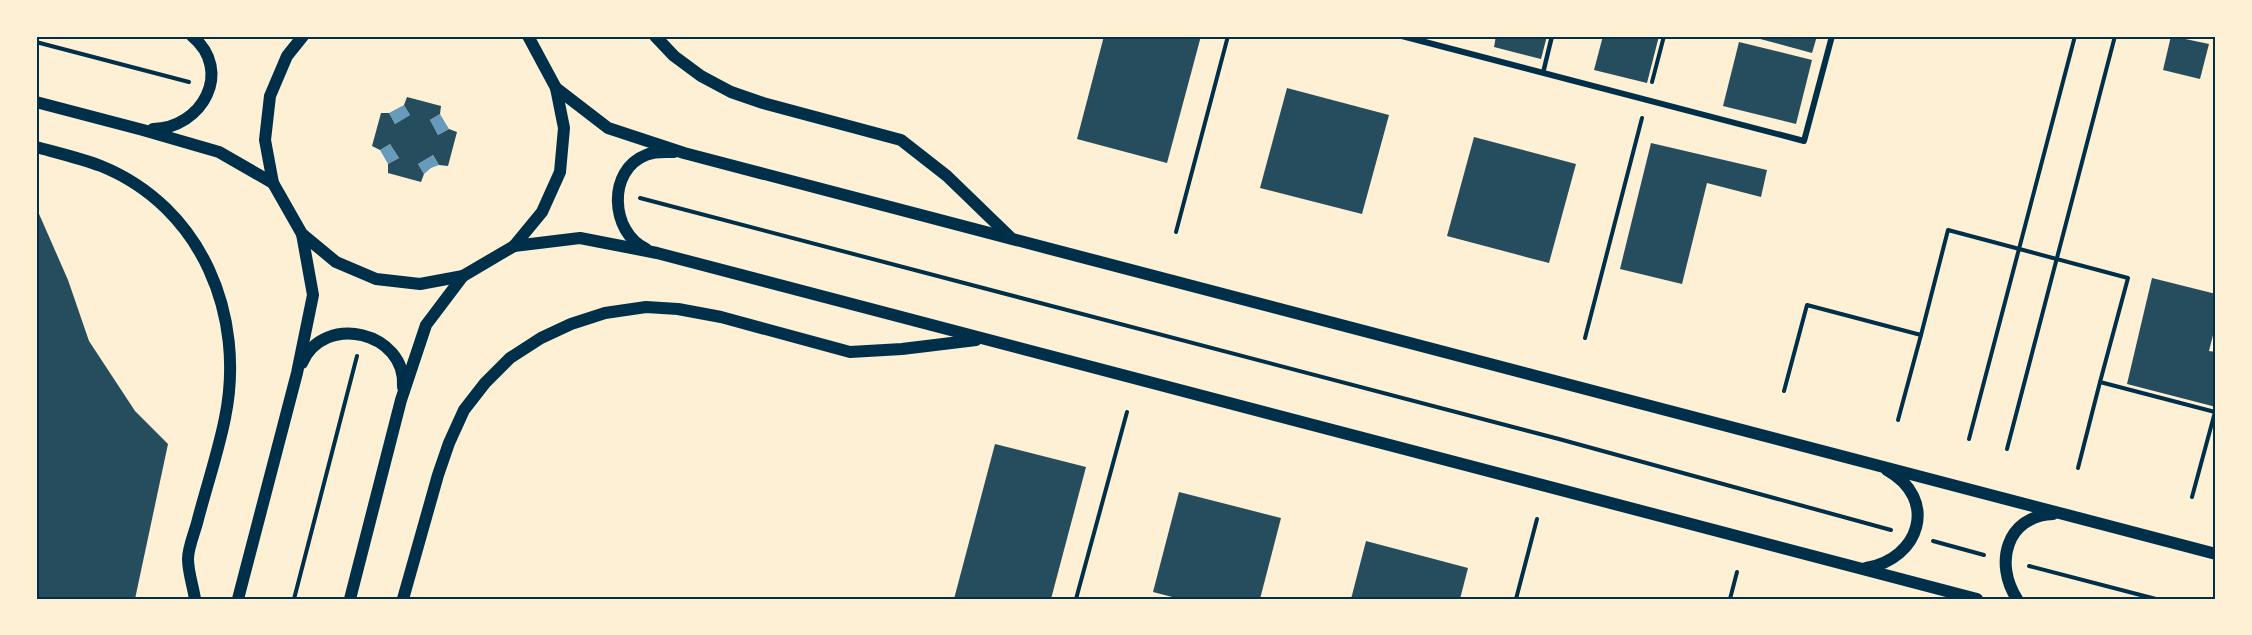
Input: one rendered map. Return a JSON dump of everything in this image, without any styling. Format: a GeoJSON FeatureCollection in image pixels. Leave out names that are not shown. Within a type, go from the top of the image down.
{"type":"FeatureCollection","features":[{"type":"Feature","properties":{"kind":"main road"},"geometry":{"type":"LineString","coordinates":[[143,130],[178,125],[193,115],[202,104],[210,87],[212,65],[208,54],[192,36]]}},
{"type":"Feature","properties":{"kind":"main road"},"geometry":{"type":"LineString","coordinates":[[238,599],[297,373],[313,295],[302,234],[273,183],[265,140],[270,96],[287,56],[303,36]]}},
{"type":"Feature","properties":{"kind":"main road"},"geometry":{"type":"LineString","coordinates":[[302,234],[336,262],[376,279],[420,284],[463,276],[514,246],[542,212],[560,172],[564,128],[556,88],[528,36]]}},
{"type":"Feature","properties":{"kind":"main road"},"geometry":{"type":"LineString","coordinates":[[655,36],[674,56],[701,76],[731,92],[763,103],[901,140],[947,176],[1011,238]]}},
{"type":"Feature","properties":{"kind":"main road"},"geometry":{"type":"LineString","coordinates":[[556,88],[608,128],[684,153],[2216,554]]}},
{"type":"Feature","properties":{"kind":"main road"},"geometry":{"type":"LineString","coordinates":[[36,102],[219,152],[273,183]]}},
{"type":"Feature","properties":{"kind":"main road"},"geometry":{"type":"LineString","coordinates":[[36,147],[102,167],[132,183],[159,203],[183,227],[202,255],[216,285],[228,329],[231,386],[225,419],[188,558],[195,599]]}},
{"type":"Feature","properties":{"kind":"main road"},"geometry":{"type":"LineString","coordinates":[[657,254],[641,246],[629,235],[620,221],[617,205],[618,192],[626,172],[635,161],[647,154],[684,153]]}},
{"type":"Feature","properties":{"kind":"main road"},"geometry":{"type":"LineString","coordinates":[[514,246],[580,238],[657,254],[1977,599]]}},
{"type":"Feature","properties":{"kind":"main road"},"geometry":{"type":"LineString","coordinates":[[350,599],[401,400],[426,325],[463,276]]}},
{"type":"Feature","properties":{"kind":"main road"},"geometry":{"type":"LineString","coordinates":[[403,599],[438,475],[464,410],[485,382],[510,358],[541,338],[571,324],[605,313],[646,308],[678,309],[721,317],[850,352],[902,349],[985,339]]}},
{"type":"Feature","properties":{"kind":"main road"},"geometry":{"type":"LineString","coordinates":[[297,373],[304,357],[315,345],[330,336],[346,332],[363,334],[385,346],[400,367],[404,383],[401,400]]}},
{"type":"Feature","properties":{"kind":"main road"},"geometry":{"type":"LineString","coordinates":[[1850,566],[1867,568],[1884,564],[1898,555],[1915,536],[1918,510],[1916,498],[1893,473],[1877,465]]}},
{"type":"Feature","properties":{"kind":"main road"},"geometry":{"type":"LineString","coordinates":[[2017,599],[2008,584],[2005,560],[2013,535],[2025,522],[2039,514],[2072,516]]}},
{"type":"Feature","properties":{"kind":"street"},"geometry":{"type":"LineString","coordinates":[[1402,36],[1804,141],[1832,36]]}},
{"type":"Feature","properties":{"kind":"lane"},"geometry":{"type":"LineString","coordinates":[[1543,73],[1552,36]]}},
{"type":"Feature","properties":{"kind":"path"},"geometry":{"type":"LineString","coordinates":[[1176,232],[1228,36]]}},
{"type":"Feature","properties":{"kind":"path"},"geometry":{"type":"LineString","coordinates":[[1585,338],[1664,36]]}},
{"type":"Feature","properties":{"kind":"path"},"geometry":{"type":"LineString","coordinates":[[1969,439],[2075,36]]}},
{"type":"Feature","properties":{"kind":"path"},"geometry":{"type":"LineString","coordinates":[[2007,449],[2115,36]]}},
{"type":"Feature","properties":{"kind":"path"},"geometry":{"type":"LineString","coordinates":[[36,42],[210,87]]}},
{"type":"Feature","properties":{"kind":"path"},"geometry":{"type":"LineString","coordinates":[[618,192],[1559,439],[2156,599]]}},
{"type":"Feature","properties":{"kind":"path"},"geometry":{"type":"LineString","coordinates":[[1898,420],[1948,230],[2057,259],[2128,278],[2078,468]]}},
{"type":"Feature","properties":{"kind":"path"},"geometry":{"type":"LineString","coordinates":[[1784,391],[1807,305],[1921,335]]}},
{"type":"Feature","properties":{"kind":"path"},"geometry":{"type":"LineString","coordinates":[[294,599],[363,334]]}},
{"type":"Feature","properties":{"kind":"path"},"geometry":{"type":"LineString","coordinates":[[2100,382],[2215,412],[2192,497]]}},
{"type":"Feature","properties":{"kind":"path"},"geometry":{"type":"LineString","coordinates":[[1076,599],[1127,412]]}},
{"type":"Feature","properties":{"kind":"path"},"geometry":{"type":"LineString","coordinates":[[1516,599],[1537,519]]}},
{"type":"Feature","properties":{"kind":"path"},"geometry":{"type":"LineString","coordinates":[[1730,599],[1737,572]]}},
{"type":"Feature","properties":{"kind":"water"},"geometry":{"type":"Polygon","coordinates":[[[404,105],[410,115],[395,124],[389,113],[404,105]]]}},
{"type":"Feature","properties":{"kind":"water"},"geometry":{"type":"Polygon","coordinates":[[[440,114],[449,129],[438,135],[430,120],[440,114]]]}},
{"type":"Feature","properties":{"kind":"water"},"geometry":{"type":"Polygon","coordinates":[[[390,144],[399,158],[388,164],[380,150],[390,144]]]}},
{"type":"Feature","properties":{"kind":"water"},"geometry":{"type":"Polygon","coordinates":[[[433,155],[439,165],[424,174],[418,164],[433,155]]]}},
{"type":"Feature","properties":{"kind":"building"},"geometry":{"type":"Polygon","coordinates":[[[1104,36],[1201,36],[1167,163],[1077,139],[1104,36]]]}},
{"type":"Feature","properties":{"kind":"building"},"geometry":{"type":"Polygon","coordinates":[[[1496,36],[1547,36],[1541,59],[1494,47],[1496,36]]]}},
{"type":"Feature","properties":{"kind":"building"},"geometry":{"type":"Polygon","coordinates":[[[1603,36],[1659,36],[1647,83],[1594,70],[1603,36]]]}},
{"type":"Feature","properties":{"kind":"building"},"geometry":{"type":"Polygon","coordinates":[[[1749,36],[1817,36],[1812,53],[1749,36]]]}},
{"type":"Feature","properties":{"kind":"building"},"geometry":{"type":"Polygon","coordinates":[[[2171,36],[2209,44],[2200,79],[2163,70],[2171,36]]]}},
{"type":"Feature","properties":{"kind":"building"},"geometry":{"type":"Polygon","coordinates":[[[1739,42],[1812,60],[1796,124],[1723,106],[1739,42]]]}},
{"type":"Feature","properties":{"kind":"building"},"geometry":{"type":"Polygon","coordinates":[[[1287,88],[1389,115],[1362,214],[1260,188],[1287,88]]]}},
{"type":"Feature","properties":{"kind":"building"},"geometry":{"type":"Polygon","coordinates":[[[407,97],[441,106],[440,114],[430,120],[438,135],[449,129],[457,132],[448,166],[439,165],[433,155],[418,164],[424,174],[421,182],[388,173],[388,164],[399,158],[390,144],[380,150],[372,146],[381,113],[389,113],[395,124],[410,115],[404,105],[407,97]]]}},
{"type":"Feature","properties":{"kind":"building"},"geometry":{"type":"Polygon","coordinates":[[[1474,137],[1576,164],[1549,263],[1447,236],[1474,137]]]}},
{"type":"Feature","properties":{"kind":"building"},"geometry":{"type":"Polygon","coordinates":[[[1651,143],[1767,170],[1761,197],[1707,183],[1682,284],[1620,269],[1651,143]]]}},
{"type":"Feature","properties":{"kind":"building"},"geometry":{"type":"Polygon","coordinates":[[[36,207],[68,280],[89,341],[135,411],[168,444],[135,599],[36,599],[36,207]]]}},
{"type":"Feature","properties":{"kind":"building"},"geometry":{"type":"Polygon","coordinates":[[[2152,278],[2216,294],[2216,323],[2209,351],[2216,352],[2216,407],[2127,384],[2152,278]]]}},
{"type":"Feature","properties":{"kind":"building"},"geometry":{"type":"Polygon","coordinates":[[[995,444],[1086,467],[1051,599],[954,599],[995,444]]]}},
{"type":"Feature","properties":{"kind":"building"},"geometry":{"type":"Polygon","coordinates":[[[1179,492],[1281,518],[1260,599],[1180,599],[1153,592],[1179,492]]]}},
{"type":"Feature","properties":{"kind":"building"},"geometry":{"type":"Polygon","coordinates":[[[1366,541],[1468,568],[1460,599],[1351,599],[1366,541]]]}}]}
